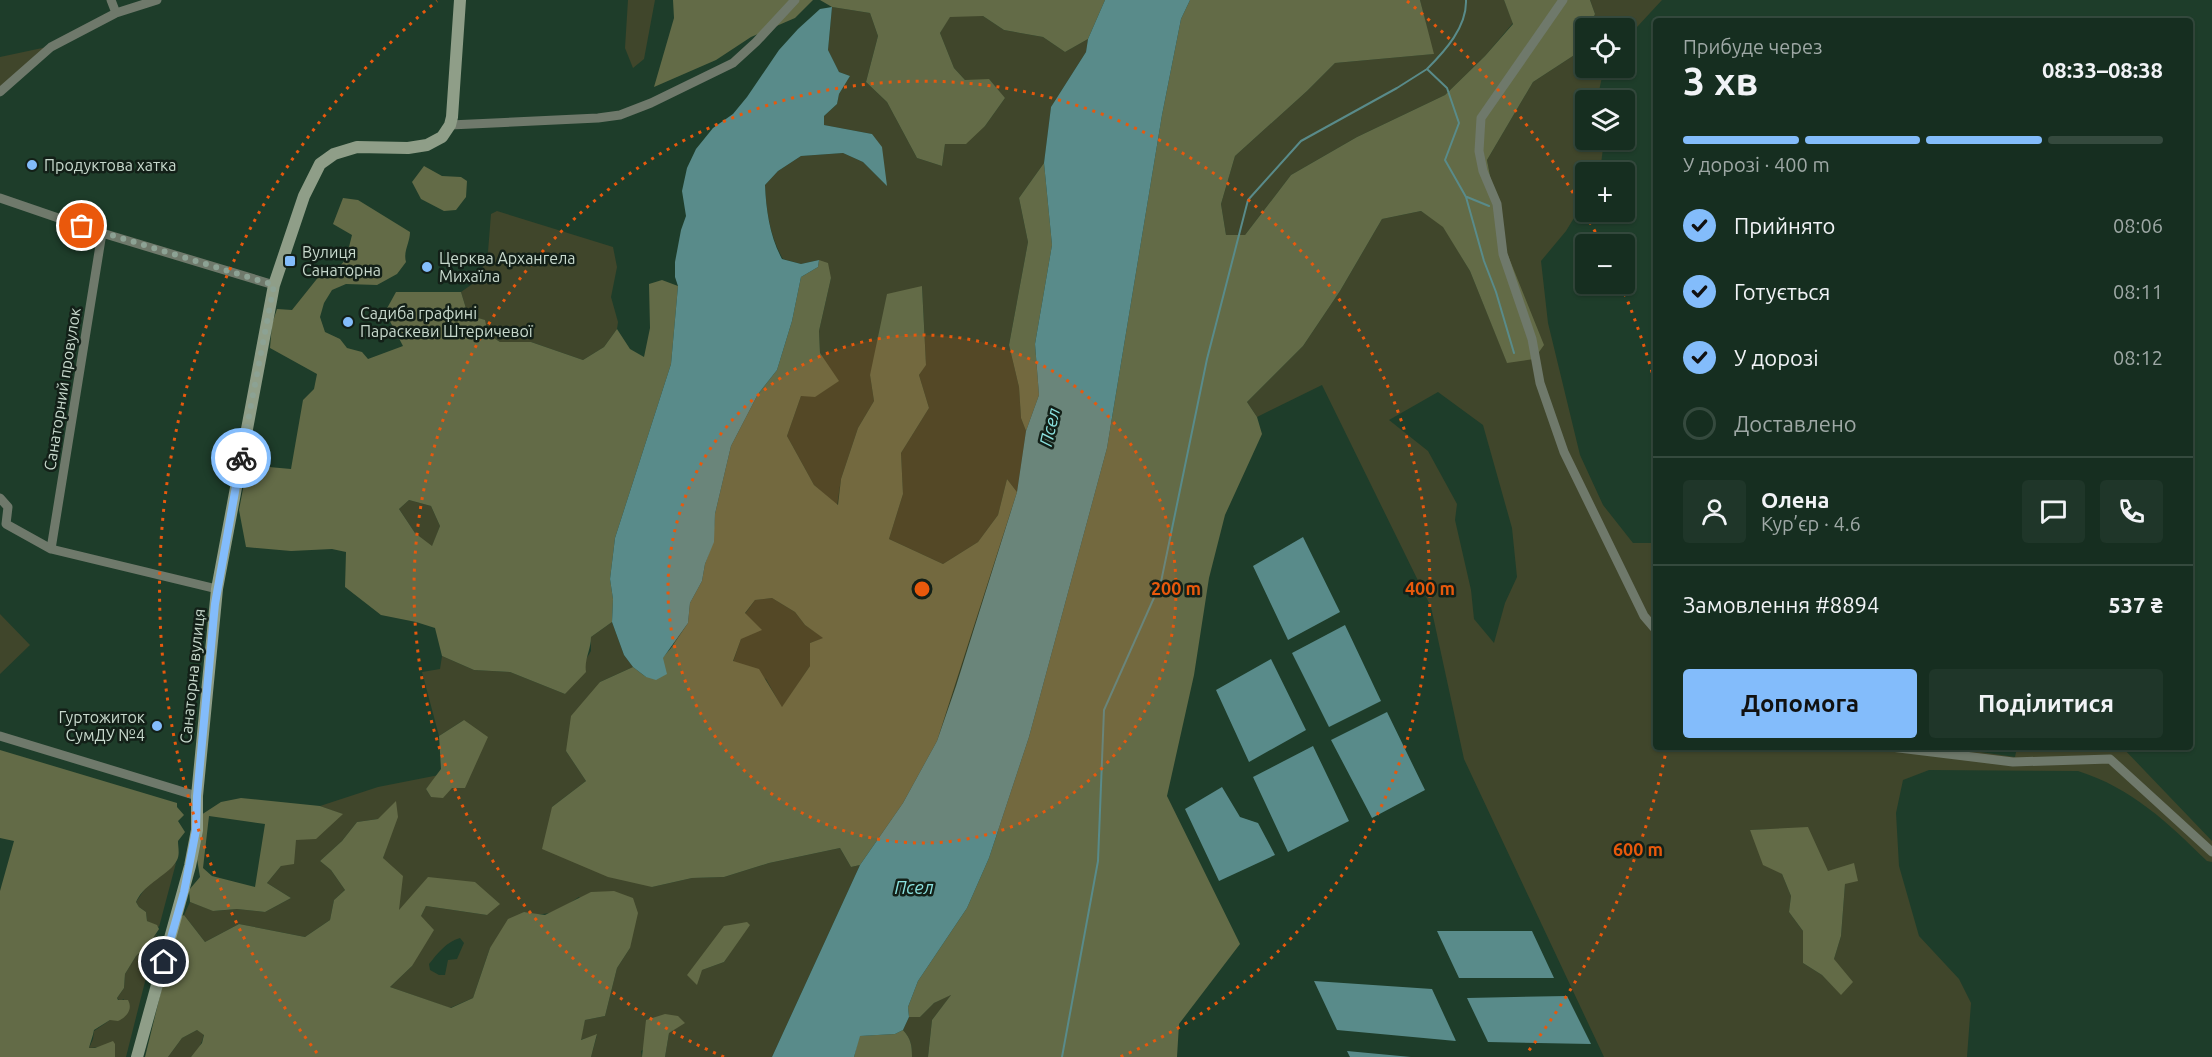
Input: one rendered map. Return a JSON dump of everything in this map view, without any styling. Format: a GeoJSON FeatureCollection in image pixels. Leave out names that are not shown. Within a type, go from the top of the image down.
{"type":"FeatureCollection","features":[{"type":"Feature","properties":{"kind":"main road"},"geometry":{"type":"LineString","coordinates":[[450,125],[460,0]]}},
{"type":"Feature","properties":{"kind":"main road","name":"Санаторна вулиця"},"geometry":{"type":"LineString","coordinates":[[138,1057],[186,883],[196,830],[197,796],[217,589],[274,285],[304,196],[320,164],[334,154],[357,147],[408,148],[427,145],[442,136],[450,125]]}},
{"type":"Feature","properties":{"kind":"street"},"geometry":{"type":"LineString","coordinates":[[111,0],[116,13]]}},
{"type":"Feature","properties":{"kind":"street"},"geometry":{"type":"LineString","coordinates":[[0,92],[51,47],[116,13],[157,0]]}},
{"type":"Feature","properties":{"kind":"street"},"geometry":{"type":"LineString","coordinates":[[450,125],[620,115],[651,103],[733,63],[795,0]]}},
{"type":"Feature","properties":{"kind":"street"},"geometry":{"type":"LineString","coordinates":[[1563,0],[1481,118],[1479,151],[1483,171],[1497,204],[1503,254],[1532,339],[1539,383],[1564,452],[1644,616],[1653,626]]}},
{"type":"Feature","properties":{"kind":"street"},"geometry":{"type":"LineString","coordinates":[[0,198],[102,233],[274,285]]}},
{"type":"Feature","properties":{"kind":"street","name":"Санаторний провулок"},"geometry":{"type":"LineString","coordinates":[[51,549],[102,233]]}},
{"type":"Feature","properties":{"kind":"street"},"geometry":{"type":"LineString","coordinates":[[0,498],[8,507],[3,526],[51,549],[217,589]]}},
{"type":"Feature","properties":{"kind":"street"},"geometry":{"type":"LineString","coordinates":[[0,736],[197,796]]}},
{"type":"Feature","properties":{"kind":"street"},"geometry":{"type":"LineString","coordinates":[[1915,750],[2013,762],[2110,759],[2212,852]]}},
{"type":"Feature","properties":{"kind":"green space"},"geometry":{"type":"Polygon","coordinates":[[[628,0],[655,0],[644,59],[633,68],[625,48],[628,0]]]}},
{"type":"Feature","properties":{"kind":"green space"},"geometry":{"type":"Polygon","coordinates":[[[673,0],[813,0],[795,18],[751,37],[716,60],[654,87],[674,18],[673,0]]]}},
{"type":"Feature","properties":{"kind":"green space"},"geometry":{"type":"Polygon","coordinates":[[[820,0],[1105,0],[1088,39],[1065,52],[1043,37],[1004,30],[983,16],[950,17],[940,33],[954,68],[965,80],[989,79],[1005,98],[985,126],[966,144],[945,144],[942,166],[917,158],[887,102],[866,82],[878,36],[870,13],[832,7],[820,0]]]}},
{"type":"Feature","properties":{"kind":"green space"},"geometry":{"type":"Polygon","coordinates":[[[1190,0],[1420,0],[1434,54],[1335,63],[1235,156],[1221,204],[1226,235],[1245,235],[1291,175],[1357,137],[1445,95],[1485,56],[1513,24],[1504,0],[1590,0],[1595,14],[1593,18],[1575,18],[1575,55],[1533,82],[1487,160],[1503,243],[1544,345],[1534,359],[1507,363],[1470,271],[1443,227],[1421,211],[1382,219],[1340,291],[1303,346],[1247,402],[1257,417],[1262,434],[1225,515],[1209,578],[1194,675],[1167,796],[1240,944],[1179,1024],[1177,1057],[928,1057],[932,1020],[951,995],[934,1003],[920,1017],[909,1017],[908,1007],[918,981],[967,908],[989,858],[1029,737],[1107,448],[1162,115],[1181,19],[1190,0]]]}},
{"type":"Feature","properties":{"kind":"green space"},"geometry":{"type":"Polygon","coordinates":[[[1420,0],[1504,0],[1513,23],[1485,56],[1445,95],[1357,137],[1291,175],[1245,235],[1226,235],[1221,204],[1235,156],[1335,63],[1433,54],[1420,0]]]}},
{"type":"Feature","properties":{"kind":"green space"},"geometry":{"type":"Polygon","coordinates":[[[1590,0],[1662,0],[1635,29],[1635,18],[1593,18],[1595,14],[1590,0]]]}},
{"type":"Feature","properties":{"kind":"green space"},"geometry":{"type":"Polygon","coordinates":[[[832,7],[870,13],[878,36],[866,82],[887,102],[917,158],[942,166],[945,144],[985,126],[1005,98],[965,80],[954,68],[940,33],[950,16],[983,16],[1004,30],[1043,37],[1065,52],[1088,39],[1086,52],[1051,107],[1044,163],[1019,198],[1028,242],[1009,345],[1019,387],[1021,418],[1026,431],[1017,492],[1007,479],[998,515],[978,542],[943,564],[889,539],[903,494],[901,453],[929,408],[919,375],[926,364],[922,286],[870,375],[874,401],[858,428],[841,479],[837,506],[814,485],[787,436],[820,353],[819,331],[831,278],[819,260],[801,264],[783,259],[770,223],[765,185],[778,171],[801,156],[843,153],[863,162],[886,185],[872,134],[824,125],[824,116],[837,104],[839,94],[850,76],[839,72],[828,50],[832,7]]]}},
{"type":"Feature","properties":{"kind":"green space"},"geometry":{"type":"Polygon","coordinates":[[[47,47],[0,88],[0,57],[47,47]]]}},
{"type":"Feature","properties":{"kind":"green space"},"geometry":{"type":"Polygon","coordinates":[[[1575,55],[1575,78],[1602,78],[1599,90],[1575,90],[1575,150],[1603,150],[1601,162],[1575,162],[1575,216],[1541,261],[1548,323],[1580,455],[1603,505],[1633,543],[1653,543],[1653,750],[1967,750],[2015,757],[2016,750],[2125,750],[2212,841],[2212,862],[2207,861],[2163,820],[2132,797],[2097,778],[2078,771],[1929,770],[1903,780],[1896,813],[1899,866],[1919,936],[1959,979],[1971,1003],[1967,1057],[1604,1057],[1464,759],[1431,607],[1322,385],[1257,417],[1247,402],[1303,346],[1340,291],[1382,219],[1421,211],[1443,226],[1470,271],[1507,362],[1503,243],[1487,160],[1533,82],[1575,55]],[[1438,392],[1389,420],[1428,451],[1457,504],[1455,520],[1471,590],[1474,619],[1494,643],[1505,603],[1517,577],[1512,528],[1483,425],[1438,392]],[[1777,829],[1750,830],[1782,874],[1791,896],[1789,912],[1803,931],[1803,963],[1822,975],[1841,994],[1834,959],[1841,936],[1845,884],[1853,864],[1829,872],[1777,829]]]}},
{"type":"Feature","properties":{"kind":"green space"},"geometry":{"type":"Polygon","coordinates":[[[1044,163],[1052,245],[1035,344],[1039,395],[1026,431],[1021,418],[1019,387],[1009,345],[1028,242],[1019,198],[1044,163]]]}},
{"type":"Feature","properties":{"kind":"green space"},"geometry":{"type":"Polygon","coordinates":[[[424,166],[442,176],[461,177],[467,181],[466,197],[456,210],[444,211],[421,199],[412,182],[424,166]]]}},
{"type":"Feature","properties":{"kind":"green space"},"geometry":{"type":"Polygon","coordinates":[[[343,198],[358,200],[410,232],[405,254],[406,262],[397,274],[377,285],[346,284],[332,290],[324,303],[320,317],[325,332],[340,339],[347,348],[362,352],[368,359],[403,346],[385,312],[396,292],[461,292],[468,315],[485,320],[488,334],[500,342],[531,342],[583,360],[604,347],[617,329],[630,349],[644,357],[650,328],[649,284],[662,280],[678,286],[671,364],[615,538],[610,579],[613,599],[612,622],[591,637],[586,672],[565,694],[510,672],[474,670],[442,656],[435,628],[381,615],[345,587],[346,552],[332,549],[291,551],[246,547],[239,510],[250,452],[269,467],[291,469],[303,400],[314,389],[317,374],[270,348],[272,324],[277,309],[292,310],[320,275],[340,266],[346,259],[352,235],[333,224],[343,198]],[[409,500],[399,509],[415,533],[432,546],[440,526],[431,506],[409,500]]]}},
{"type":"Feature","properties":{"kind":"green space"},"geometry":{"type":"Polygon","coordinates":[[[497,211],[613,247],[617,267],[611,297],[618,322],[617,329],[604,347],[583,360],[531,342],[500,342],[488,334],[484,320],[468,315],[461,292],[478,280],[488,252],[491,214],[497,211]]]}},
{"type":"Feature","properties":{"kind":"green space"},"geometry":{"type":"Polygon","coordinates":[[[819,260],[828,263],[831,278],[819,331],[820,353],[839,381],[815,397],[801,396],[787,436],[814,485],[838,505],[841,479],[858,428],[874,401],[870,375],[887,294],[922,286],[926,365],[919,375],[929,408],[901,453],[903,494],[889,539],[943,564],[978,542],[998,515],[1007,479],[1017,492],[937,741],[903,803],[860,865],[851,867],[840,848],[769,863],[724,877],[692,878],[652,887],[608,877],[542,849],[552,807],[586,781],[566,751],[571,716],[600,682],[633,667],[646,677],[671,648],[688,623],[690,603],[702,581],[713,542],[715,514],[731,446],[758,394],[777,370],[792,321],[801,277],[818,267],[819,260]],[[772,598],[755,600],[745,613],[762,630],[741,639],[733,661],[759,669],[782,707],[810,666],[810,643],[823,638],[805,625],[795,612],[772,598]]]}},
{"type":"Feature","properties":{"kind":"green space"},"geometry":{"type":"Polygon","coordinates":[[[409,500],[431,506],[440,526],[432,547],[415,533],[399,509],[409,500]]]}},
{"type":"Feature","properties":{"kind":"green space"},"geometry":{"type":"Polygon","coordinates":[[[772,598],[795,612],[805,625],[824,638],[810,643],[810,666],[782,708],[766,679],[733,662],[741,639],[745,614],[755,600],[772,598]]]}},
{"type":"Feature","properties":{"kind":"green space"},"geometry":{"type":"Polygon","coordinates":[[[0,614],[30,645],[0,674],[0,614]]]}},
{"type":"Feature","properties":{"kind":"green space"},"geometry":{"type":"Polygon","coordinates":[[[612,622],[624,655],[633,667],[600,682],[566,751],[586,781],[552,807],[652,887],[692,878],[724,877],[769,863],[840,848],[851,867],[860,865],[772,1057],[665,1057],[669,1033],[641,1051],[642,1057],[591,1057],[597,1035],[580,1040],[585,1020],[605,1016],[617,968],[630,948],[579,897],[547,914],[524,912],[490,948],[473,998],[450,1008],[390,987],[412,966],[421,916],[426,906],[487,915],[475,882],[399,911],[383,858],[389,838],[378,819],[357,822],[342,841],[320,861],[331,870],[345,890],[334,900],[330,920],[305,937],[239,924],[205,942],[184,915],[190,902],[214,911],[237,909],[265,912],[291,898],[267,883],[281,866],[296,840],[342,814],[320,806],[378,787],[439,775],[426,789],[431,797],[464,720],[439,736],[422,672],[440,669],[442,656],[474,670],[510,672],[565,694],[591,651],[591,637],[612,622]],[[460,938],[446,945],[439,952],[429,964],[430,970],[439,975],[445,975],[448,960],[457,959],[464,943],[460,938]],[[736,943],[702,970],[724,962],[736,943]]]}},
{"type":"Feature","properties":{"kind":"green space"},"geometry":{"type":"Polygon","coordinates":[[[464,720],[488,737],[465,788],[452,788],[443,798],[431,797],[426,789],[441,769],[439,736],[464,720]]]}},
{"type":"Feature","properties":{"kind":"green space"},"geometry":{"type":"Polygon","coordinates":[[[0,750],[177,803],[177,807],[184,815],[178,821],[185,832],[178,841],[177,860],[169,870],[145,889],[136,902],[146,912],[147,921],[157,925],[159,929],[149,944],[136,956],[125,974],[124,988],[117,998],[128,1000],[130,1007],[128,1012],[118,1021],[110,1020],[94,1030],[89,1048],[113,1041],[115,1057],[0,1057],[0,891],[14,841],[0,838],[0,750]]]}},
{"type":"Feature","properties":{"kind":"green space"},"geometry":{"type":"Polygon","coordinates":[[[241,798],[320,806],[343,814],[316,839],[296,840],[294,864],[281,866],[267,883],[291,898],[265,912],[237,909],[213,911],[190,902],[189,890],[200,877],[197,859],[201,815],[221,802],[241,798]],[[209,816],[203,868],[212,876],[255,887],[265,824],[209,816]]]}},
{"type":"Feature","properties":{"kind":"green space"},"geometry":{"type":"Polygon","coordinates":[[[396,801],[398,817],[383,858],[403,876],[399,910],[428,877],[475,882],[500,904],[487,915],[426,906],[421,916],[434,930],[412,966],[390,987],[451,1008],[473,998],[490,948],[508,919],[524,912],[545,915],[591,892],[614,891],[633,898],[638,913],[630,948],[617,968],[605,1016],[585,1020],[581,1040],[597,1034],[591,1057],[191,1057],[202,1043],[204,1035],[197,1030],[182,1038],[168,1057],[145,1057],[179,918],[184,915],[205,942],[239,924],[305,937],[330,920],[334,900],[345,890],[331,870],[320,861],[342,841],[357,822],[378,819],[396,801]]]}},
{"type":"Feature","properties":{"kind":"green space"},"geometry":{"type":"Polygon","coordinates":[[[1808,827],[1828,871],[1854,863],[1858,881],[1845,884],[1841,936],[1834,959],[1853,982],[1841,995],[1822,975],[1803,963],[1803,931],[1789,912],[1791,896],[1782,874],[1763,865],[1750,830],[1808,827]]]}},
{"type":"Feature","properties":{"kind":"green space"},"geometry":{"type":"Polygon","coordinates":[[[176,863],[159,927],[147,921],[146,912],[136,902],[146,887],[176,863]]]}},
{"type":"Feature","properties":{"kind":"green space"},"geometry":{"type":"Polygon","coordinates":[[[747,922],[750,925],[724,962],[702,970],[697,985],[687,975],[724,926],[747,922]]]}},
{"type":"Feature","properties":{"kind":"green space"},"geometry":{"type":"Polygon","coordinates":[[[157,934],[126,1057],[115,1057],[115,1044],[89,1048],[94,1031],[110,1020],[116,1020],[124,999],[120,1001],[117,998],[124,988],[125,974],[136,956],[157,934]]]}},
{"type":"Feature","properties":{"kind":"green space"},"geometry":{"type":"Polygon","coordinates":[[[952,994],[932,1020],[928,1057],[912,1057],[908,1036],[903,1030],[909,1017],[920,1017],[934,1003],[952,994]]]}},
{"type":"Feature","properties":{"kind":"green space"},"geometry":{"type":"Polygon","coordinates":[[[665,1014],[678,1016],[685,1023],[669,1033],[665,1057],[642,1057],[646,1020],[665,1014]]]}},
{"type":"Feature","properties":{"kind":"green space"},"geometry":{"type":"Polygon","coordinates":[[[197,1030],[204,1034],[198,1050],[191,1057],[168,1057],[182,1038],[197,1030]]]}},
{"type":"Feature","properties":{"kind":"green space"},"geometry":{"type":"Polygon","coordinates":[[[903,1030],[910,1042],[912,1057],[854,1057],[859,1036],[895,1034],[903,1030]]]}},
{"type":"Feature","properties":{"kind":"water","name":"Псел"},"geometry":{"type":"Polygon","coordinates":[[[1105,0],[1190,0],[1181,19],[1162,115],[1107,448],[1029,737],[989,858],[967,908],[918,981],[908,1007],[909,1017],[903,1030],[895,1034],[860,1036],[854,1057],[772,1057],[860,865],[903,803],[937,741],[956,686],[1017,492],[1026,431],[1039,395],[1035,344],[1052,245],[1044,163],[1051,107],[1086,52],[1088,39],[1105,0]]]}},
{"type":"Feature","properties":{"kind":"water"},"geometry":{"type":"Polygon","coordinates":[[[832,7],[828,50],[839,72],[850,76],[839,94],[837,104],[824,116],[824,125],[872,134],[882,147],[887,186],[863,162],[843,153],[801,156],[778,171],[765,185],[769,223],[782,259],[801,264],[819,260],[818,267],[801,277],[792,321],[777,370],[758,394],[731,446],[715,514],[714,542],[705,564],[702,581],[690,603],[688,623],[663,658],[667,674],[656,680],[646,677],[633,667],[624,655],[612,622],[613,599],[610,579],[615,538],[671,364],[678,286],[675,277],[675,262],[686,216],[682,191],[687,168],[696,149],[713,128],[733,114],[779,50],[820,9],[832,7]]]}},
{"type":"Feature","properties":{"kind":"water"},"geometry":{"type":"Polygon","coordinates":[[[1303,537],[1340,612],[1288,640],[1253,566],[1303,537]]]}},
{"type":"Feature","properties":{"kind":"water"},"geometry":{"type":"Polygon","coordinates":[[[1345,625],[1381,701],[1329,727],[1292,653],[1345,625]]]}},
{"type":"Feature","properties":{"kind":"water"},"geometry":{"type":"Polygon","coordinates":[[[1271,659],[1306,730],[1249,762],[1216,690],[1271,659]]]}},
{"type":"Feature","properties":{"kind":"water"},"geometry":{"type":"Polygon","coordinates":[[[1387,712],[1425,790],[1372,818],[1331,740],[1387,712]]]}},
{"type":"Feature","properties":{"kind":"water"},"geometry":{"type":"Polygon","coordinates":[[[1313,746],[1349,821],[1288,852],[1253,777],[1313,746]]]}},
{"type":"Feature","properties":{"kind":"water"},"geometry":{"type":"Polygon","coordinates":[[[1222,787],[1240,817],[1258,823],[1275,855],[1219,881],[1185,809],[1222,787]]]}},
{"type":"Feature","properties":{"kind":"water"},"geometry":{"type":"Polygon","coordinates":[[[1437,931],[1532,931],[1554,978],[1459,978],[1437,931]]]}},
{"type":"Feature","properties":{"kind":"water"},"geometry":{"type":"Polygon","coordinates":[[[1314,981],[1432,989],[1456,1041],[1337,1030],[1314,981]]]}},
{"type":"Feature","properties":{"kind":"water"},"geometry":{"type":"Polygon","coordinates":[[[1567,996],[1591,1044],[1488,1042],[1467,998],[1567,996]]]}},
{"type":"Feature","properties":{"kind":"water"},"geometry":{"type":"Polygon","coordinates":[[[1347,1051],[1411,1057],[1350,1057],[1347,1051]]]}},
{"type":"Feature","properties":{"kind":"waterway"},"geometry":{"type":"LineString","coordinates":[[1466,0],[1463,20],[1454,38],[1427,69],[1447,88],[1459,123],[1445,160],[1466,197],[1514,353]]}},
{"type":"Feature","properties":{"kind":"waterway"},"geometry":{"type":"LineString","coordinates":[[1062,1057],[1098,861],[1104,710],[1161,582],[1207,359],[1248,200],[1301,141],[1427,69]]}},
{"type":"Feature","properties":{"kind":"waterway"},"geometry":{"type":"LineString","coordinates":[[1467,197],[1489,206]]}},
{"type":"Feature","properties":{"kind":"way so far"},"geometry":{"type":"LineString","coordinates":[[82,226],[274,285],[241,458]]}},
{"type":"Feature","properties":{"kind":"place","name":"Продуктова хатка"},"geometry":{"type":"Point","coordinates":[32,165]}},
{"type":"Feature","properties":{"kind":"place","name":"Вулиця Санаторна"},"geometry":{"type":"Point","coordinates":[290,261]}},
{"type":"Feature","properties":{"kind":"place","name":"Церква Архангела Михаїла"},"geometry":{"type":"Point","coordinates":[427,267]}},
{"type":"Feature","properties":{"kind":"place","name":"Садиба графині Параскеви Штеричевої"},"geometry":{"type":"Point","coordinates":[348,322]}},
{"type":"Feature","properties":{"kind":"place","name":"Гуртожиток СумДУ №4"},"geometry":{"type":"Point","coordinates":[157,726]}},
{"type":"Feature","properties":{"kind":"route"},"geometry":{"type":"LineString","coordinates":[[164,962],[184,892],[196,830],[197,796],[215,604],[241,458]]}}]}
